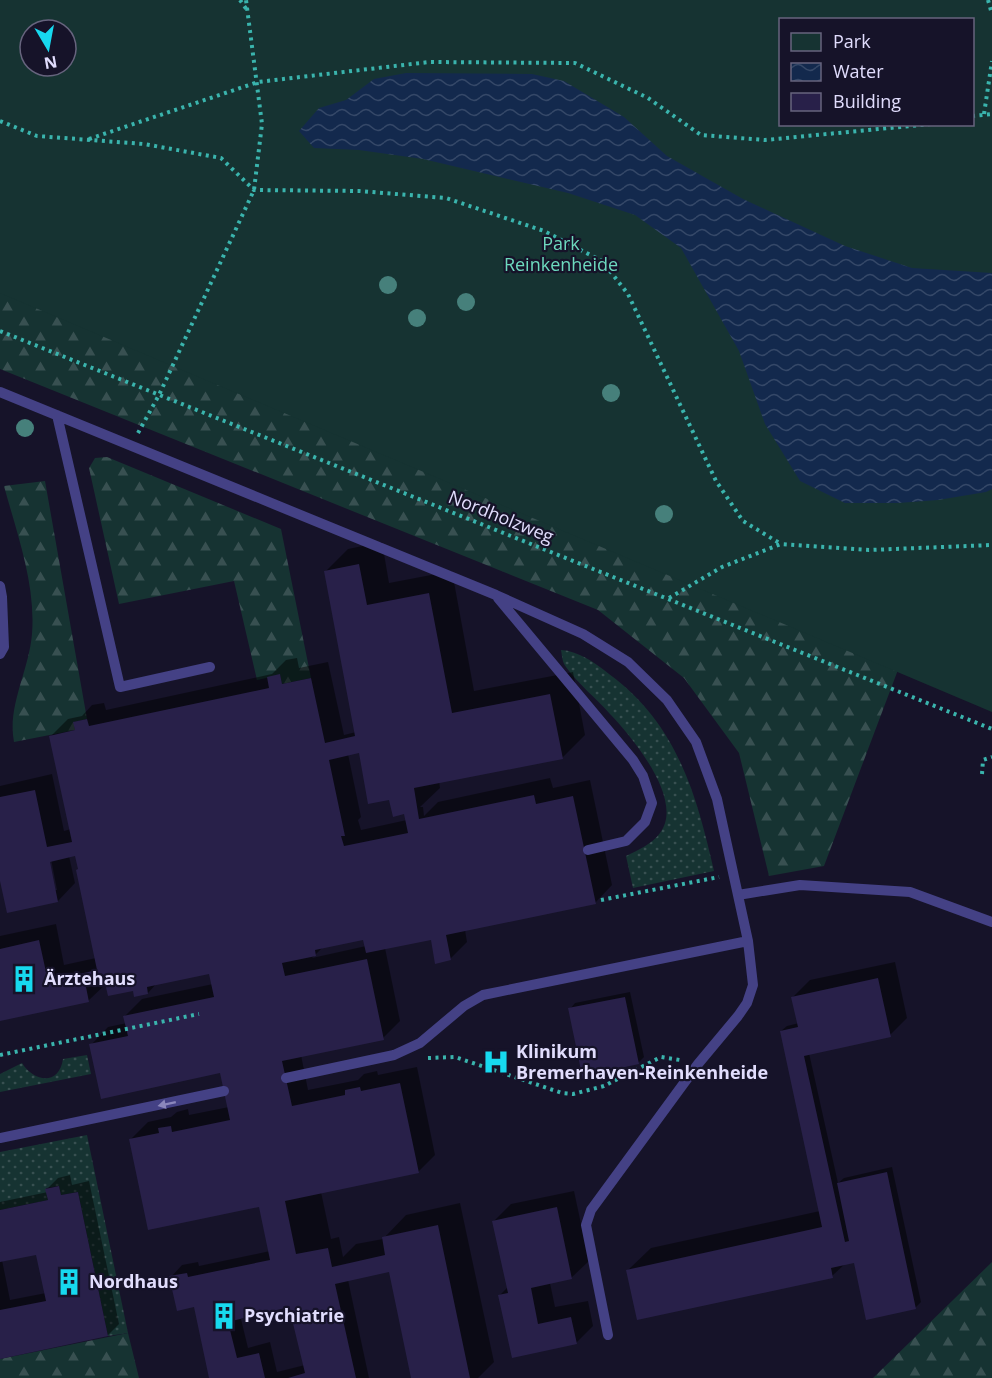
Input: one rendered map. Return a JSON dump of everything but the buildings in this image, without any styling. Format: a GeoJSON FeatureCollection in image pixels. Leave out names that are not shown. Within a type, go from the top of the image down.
{"type":"FeatureCollection","features":[{"type":"Feature","properties":{"kind":"lane"},"geometry":{"type":"LineString","coordinates":[[0,392],[496,595],[583,634],[627,662],[667,700],[696,742],[717,799],[735,874],[748,941],[753,985],[747,1003],[698,1064],[591,1210],[586,1225],[608,1335]]}},
{"type":"Feature","properties":{"kind":"lane"},"geometry":{"type":"LineString","coordinates":[[57,415],[120,687],[210,667]]}},
{"type":"Feature","properties":{"kind":"lane"},"geometry":{"type":"LineString","coordinates":[[0,586],[3,646],[0,654]]}},
{"type":"Feature","properties":{"kind":"lane"},"geometry":{"type":"LineString","coordinates":[[496,595],[633,759],[643,776],[652,803],[645,822],[626,841],[588,850]]}},
{"type":"Feature","properties":{"kind":"lane"},"geometry":{"type":"LineString","coordinates":[[738,895],[800,885],[910,892],[992,922]]}},
{"type":"Feature","properties":{"kind":"lane"},"geometry":{"type":"LineString","coordinates":[[286,1078],[394,1055],[420,1043],[464,1006],[483,995],[748,941]]}},
{"type":"Feature","properties":{"kind":"lane"},"geometry":{"type":"LineString","coordinates":[[0,1138],[224,1091]]}},
{"type":"Feature","properties":{"kind":"path"},"geometry":{"type":"LineString","coordinates":[[240,0],[247,11]]}},
{"type":"Feature","properties":{"kind":"path"},"geometry":{"type":"LineString","coordinates":[[131,446],[159,395],[254,190],[262,124],[246,0]]}},
{"type":"Feature","properties":{"kind":"path"},"geometry":{"type":"LineString","coordinates":[[988,0],[992,14]]}},
{"type":"Feature","properties":{"kind":"path"},"geometry":{"type":"LineString","coordinates":[[984,114],[992,61]]}},
{"type":"Feature","properties":{"kind":"path"},"geometry":{"type":"LineString","coordinates":[[85,140],[258,82],[429,62],[575,63],[648,98],[701,135],[765,140],[910,126]]}},
{"type":"Feature","properties":{"kind":"path"},"geometry":{"type":"LineString","coordinates":[[974,116],[992,114]]}},
{"type":"Feature","properties":{"kind":"path"},"geometry":{"type":"LineString","coordinates":[[0,121],[37,136],[144,144],[221,158],[254,190],[360,191],[446,198],[544,231],[602,261],[628,294],[716,481],[743,521],[781,544]]}},
{"type":"Feature","properties":{"kind":"path","name":"Nordholzweg"},"geometry":{"type":"LineString","coordinates":[[0,331],[992,729]]}},
{"type":"Feature","properties":{"kind":"path"},"geometry":{"type":"LineString","coordinates":[[668,599],[722,567],[781,544],[869,549],[992,545]]}},
{"type":"Feature","properties":{"kind":"path"},"geometry":{"type":"LineString","coordinates":[[982,774],[983,760],[992,757]]}},
{"type":"Feature","properties":{"kind":"path"},"geometry":{"type":"LineString","coordinates":[[601,900],[735,874]]}},
{"type":"Feature","properties":{"kind":"path"},"geometry":{"type":"LineString","coordinates":[[0,1055],[199,1014]]}},
{"type":"Feature","properties":{"kind":"path"},"geometry":{"type":"LineString","coordinates":[[419,1061],[428,1058],[455,1057],[562,1093],[573,1094],[604,1086],[661,1057],[698,1064]]}},
{"type":"Feature","properties":{"kind":"green space","name":"Park Reinkenheide"},"geometry":{"type":"Polygon","coordinates":[[[0,0],[992,0],[992,712],[0,293],[0,0]]]}},
{"type":"Feature","properties":{"kind":"green space"},"geometry":{"type":"Polygon","coordinates":[[[0,189],[910,638],[824,866],[769,876],[739,753],[684,678],[598,610],[0,369],[0,189]]]}},
{"type":"Feature","properties":{"kind":"green space"},"geometry":{"type":"Polygon","coordinates":[[[107,457],[281,529],[311,678],[282,684],[280,675],[257,680],[234,581],[119,604],[89,468],[95,458],[107,457]]]}},
{"type":"Feature","properties":{"kind":"green space"},"geometry":{"type":"Polygon","coordinates":[[[45,481],[87,719],[74,722],[75,730],[14,742],[13,715],[30,648],[32,615],[24,559],[4,486],[45,481]]]}},
{"type":"Feature","properties":{"kind":"green space"},"geometry":{"type":"Polygon","coordinates":[[[561,650],[580,655],[598,666],[632,694],[652,715],[680,762],[691,788],[714,871],[633,888],[626,856],[649,844],[660,833],[666,819],[666,804],[661,787],[653,770],[631,738],[566,667],[561,650]]]}},
{"type":"Feature","properties":{"kind":"green space"},"geometry":{"type":"Polygon","coordinates":[[[87,1055],[91,1074],[0,1092],[0,1074],[22,1063],[33,1074],[46,1078],[57,1074],[63,1059],[87,1055]]]}},
{"type":"Feature","properties":{"kind":"green space"},"geometry":{"type":"Polygon","coordinates":[[[87,1135],[128,1333],[108,1336],[78,1192],[61,1195],[59,1186],[46,1188],[48,1200],[0,1210],[0,1152],[87,1135]]]}},
{"type":"Feature","properties":{"kind":"green space"},"geometry":{"type":"Polygon","coordinates":[[[992,1262],[992,1378],[873,1378],[992,1262]]]}},
{"type":"Feature","properties":{"kind":"green space"},"geometry":{"type":"Polygon","coordinates":[[[128,1333],[139,1378],[0,1378],[0,1359],[128,1333]]]}},
{"type":"Feature","properties":{"kind":"water"},"geometry":{"type":"Polygon","coordinates":[[[406,73],[532,74],[564,81],[624,117],[667,156],[743,199],[845,246],[912,268],[992,273],[992,489],[938,500],[845,503],[800,481],[765,424],[739,351],[681,248],[635,215],[568,193],[423,159],[359,150],[314,148],[299,131],[319,108],[346,100],[374,79],[406,73]]]}},
{"type":"Feature","properties":{"kind":"place","name":"Ärztehaus"},"geometry":{"type":"Point","coordinates":[24,979]}},
{"type":"Feature","properties":{"kind":"place","name":"Klinikum Bremerhaven-Reinkenheide"},"geometry":{"type":"Point","coordinates":[496,1062]}},
{"type":"Feature","properties":{"kind":"place","name":"Nordhaus"},"geometry":{"type":"Point","coordinates":[69,1282]}},
{"type":"Feature","properties":{"kind":"place","name":"Psychiatrie"},"geometry":{"type":"Point","coordinates":[224,1316]}}]}
